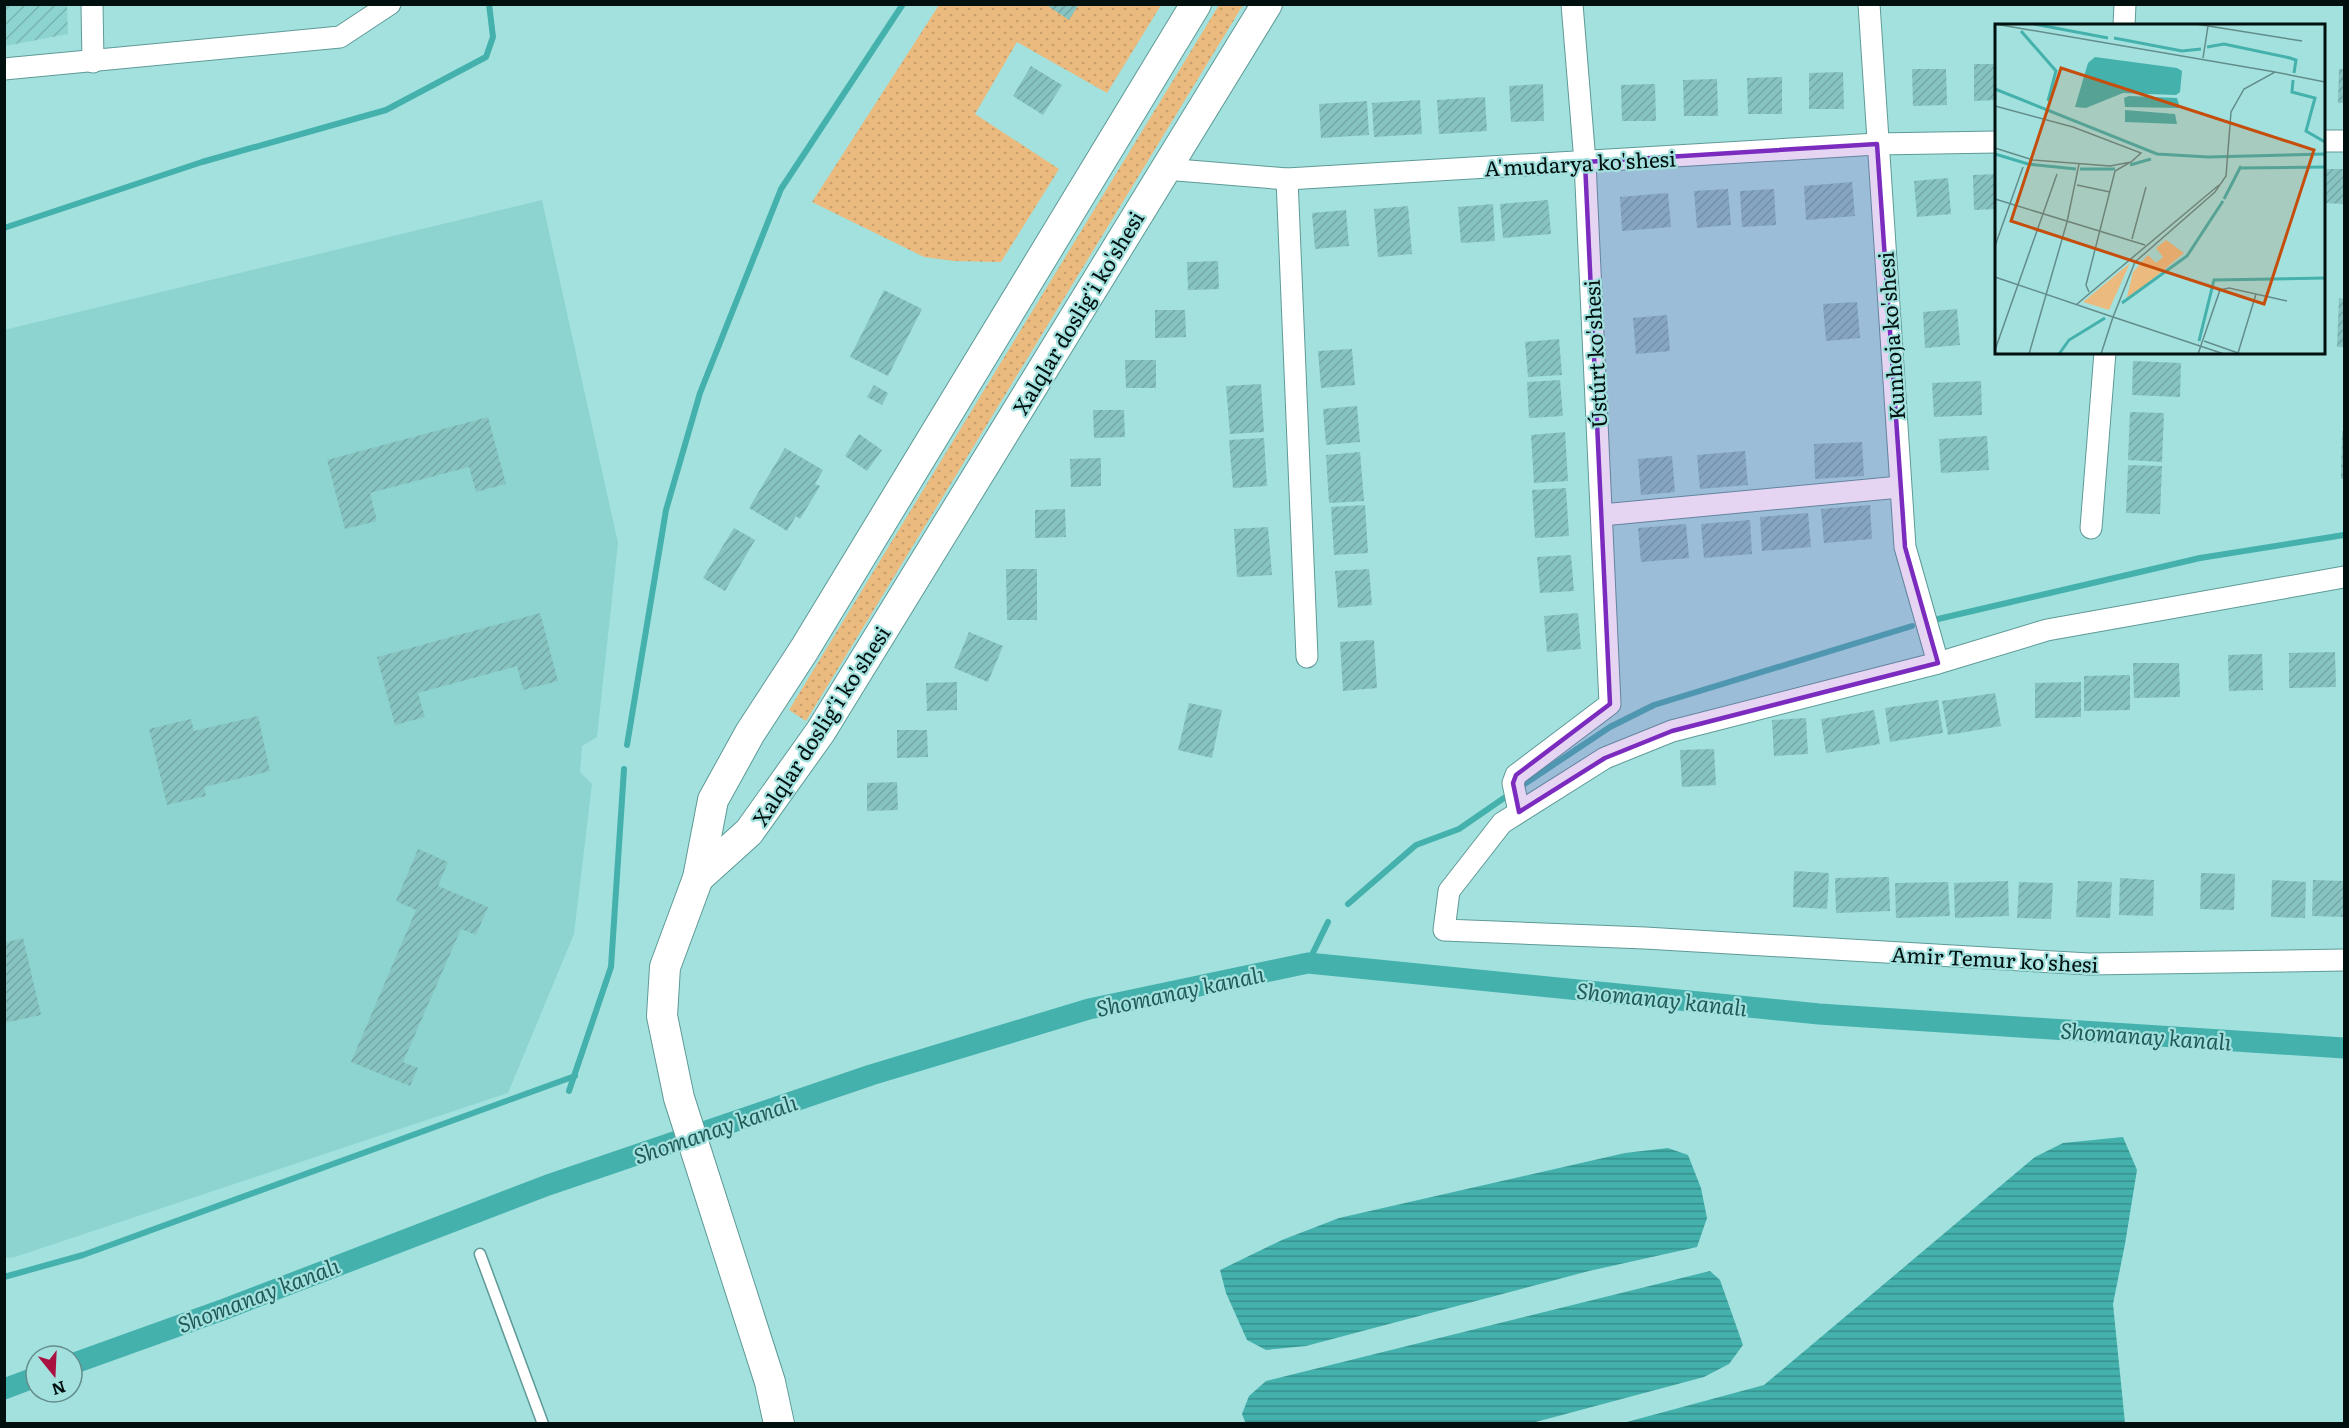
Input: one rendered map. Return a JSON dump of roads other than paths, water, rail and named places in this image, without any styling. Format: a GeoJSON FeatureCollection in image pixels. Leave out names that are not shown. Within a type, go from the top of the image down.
{"type":"FeatureCollection","features":[{"type":"Feature","properties":{"kind":"main road"},"geometry":{"type":"LineString","coordinates":[[780,1424],[770,1382],[679,1098],[662,1016],[665,967],[698,878],[712,800],[750,733],[804,650],[1196,4]]}},
{"type":"Feature","properties":{"kind":"main road","name":"Xalqlar doslig'i ko'shesi"},"geometry":{"type":"LineString","coordinates":[[698,878],[749,832],[821,731],[1267,4]]}},
{"type":"Feature","properties":{"kind":"street"},"geometry":{"type":"LineString","coordinates":[[92,4],[93,62]]}},
{"type":"Feature","properties":{"kind":"street"},"geometry":{"type":"LineString","coordinates":[[4,69],[340,37],[390,4]]}},
{"type":"Feature","properties":{"kind":"street","name":"Ústúrt ko'shesi"},"geometry":{"type":"LineString","coordinates":[[1519,812],[1513,783],[1516,775],[1610,704],[1585,162],[1572,4]]}},
{"type":"Feature","properties":{"kind":"street","name":"Kunhoja ko'shesi"},"geometry":{"type":"LineString","coordinates":[[1869,4],[1905,547],[1938,663]]}},
{"type":"Feature","properties":{"kind":"street"},"geometry":{"type":"LineString","coordinates":[[2124,24],[2125,4]]}},
{"type":"Feature","properties":{"kind":"street"},"geometry":{"type":"LineString","coordinates":[[2325,141],[2344,141]]}},
{"type":"Feature","properties":{"kind":"street","name":"A'mudarya ko'shesi"},"geometry":{"type":"LineString","coordinates":[[1165,169],[1287,179],[1877,144],[1995,142]]}},
{"type":"Feature","properties":{"kind":"street"},"geometry":{"type":"LineString","coordinates":[[1287,179],[1307,657]]}},
{"type":"Feature","properties":{"kind":"street"},"geometry":{"type":"LineString","coordinates":[[2091,528],[2105,354]]}},
{"type":"Feature","properties":{"kind":"street"},"geometry":{"type":"LineString","coordinates":[[1602,515],[1900,487]]}},
{"type":"Feature","properties":{"kind":"street"},"geometry":{"type":"LineString","coordinates":[[1519,812],[1605,758],[1672,730],[1938,663],[2047,630],[2344,578]]}},
{"type":"Feature","properties":{"kind":"street","name":"Amir Temur ko'shesi"},"geometry":{"type":"LineString","coordinates":[[1519,812],[1502,823],[1449,891],[1444,930],[1645,938],[2089,964],[2344,960]]}},
{"type":"Feature","properties":{"kind":"lane"},"geometry":{"type":"LineString","coordinates":[[480,1254],[543,1424]]}},
{"type":"Feature","properties":{"kind":"water"},"geometry":{"type":"Polygon","coordinates":[[[2123,1137],[2137,1170],[2113,1304],[2125,1423],[1623,1423],[1764,1385],[2035,1157],[2063,1143],[2123,1137]]]}},
{"type":"Feature","properties":{"kind":"water"},"geometry":{"type":"Polygon","coordinates":[[[1668,1148],[1688,1155],[1701,1188],[1707,1218],[1697,1247],[1589,1271],[1306,1346],[1266,1350],[1247,1340],[1226,1293],[1220,1270],[1282,1240],[1339,1218],[1625,1153],[1668,1148]]]}},
{"type":"Feature","properties":{"kind":"water"},"geometry":{"type":"Polygon","coordinates":[[[1710,1271],[1720,1280],[1743,1345],[1729,1364],[1704,1377],[1532,1423],[1246,1424],[1242,1414],[1249,1396],[1266,1381],[1710,1271]]]}},
{"type":"Feature","properties":{"kind":"waterway"},"geometry":{"type":"LineString","coordinates":[[4,228],[202,162],[386,110],[486,57],[493,37],[489,4]]}},
{"type":"Feature","properties":{"kind":"waterway"},"geometry":{"type":"LineString","coordinates":[[627,745],[666,510],[700,393],[781,189],[903,4]]}},
{"type":"Feature","properties":{"kind":"waterway"},"geometry":{"type":"LineString","coordinates":[[1938,619],[2200,558],[2344,535]]}},
{"type":"Feature","properties":{"kind":"waterway"},"geometry":{"type":"LineString","coordinates":[[1523,785],[1610,727],[1654,705],[1912,626]]}},
{"type":"Feature","properties":{"kind":"waterway"},"geometry":{"type":"LineString","coordinates":[[569,1091],[611,967],[624,769]]}},
{"type":"Feature","properties":{"kind":"waterway"},"geometry":{"type":"LineString","coordinates":[[1348,904],[1416,845],[1459,829],[1504,798]]}},
{"type":"Feature","properties":{"kind":"waterway"},"geometry":{"type":"LineString","coordinates":[[1308,963],[1328,922]]}},
{"type":"Feature","properties":{"kind":"waterway","name":"Shomanay kanalı"},"geometry":{"type":"LineString","coordinates":[[84,1360],[225,1309],[548,1185],[871,1075],[1089,1009],[1308,963],[1819,1014],[2344,1048]]}},
{"type":"Feature","properties":{"kind":"waterway"},"geometry":{"type":"LineString","coordinates":[[4,1277],[83,1255],[575,1076]]}},
{"type":"Feature","properties":{"kind":"waterway","name":"Shomanay kanalı"},"geometry":{"type":"LineString","coordinates":[[4,1389],[24,1382]]}}]}
